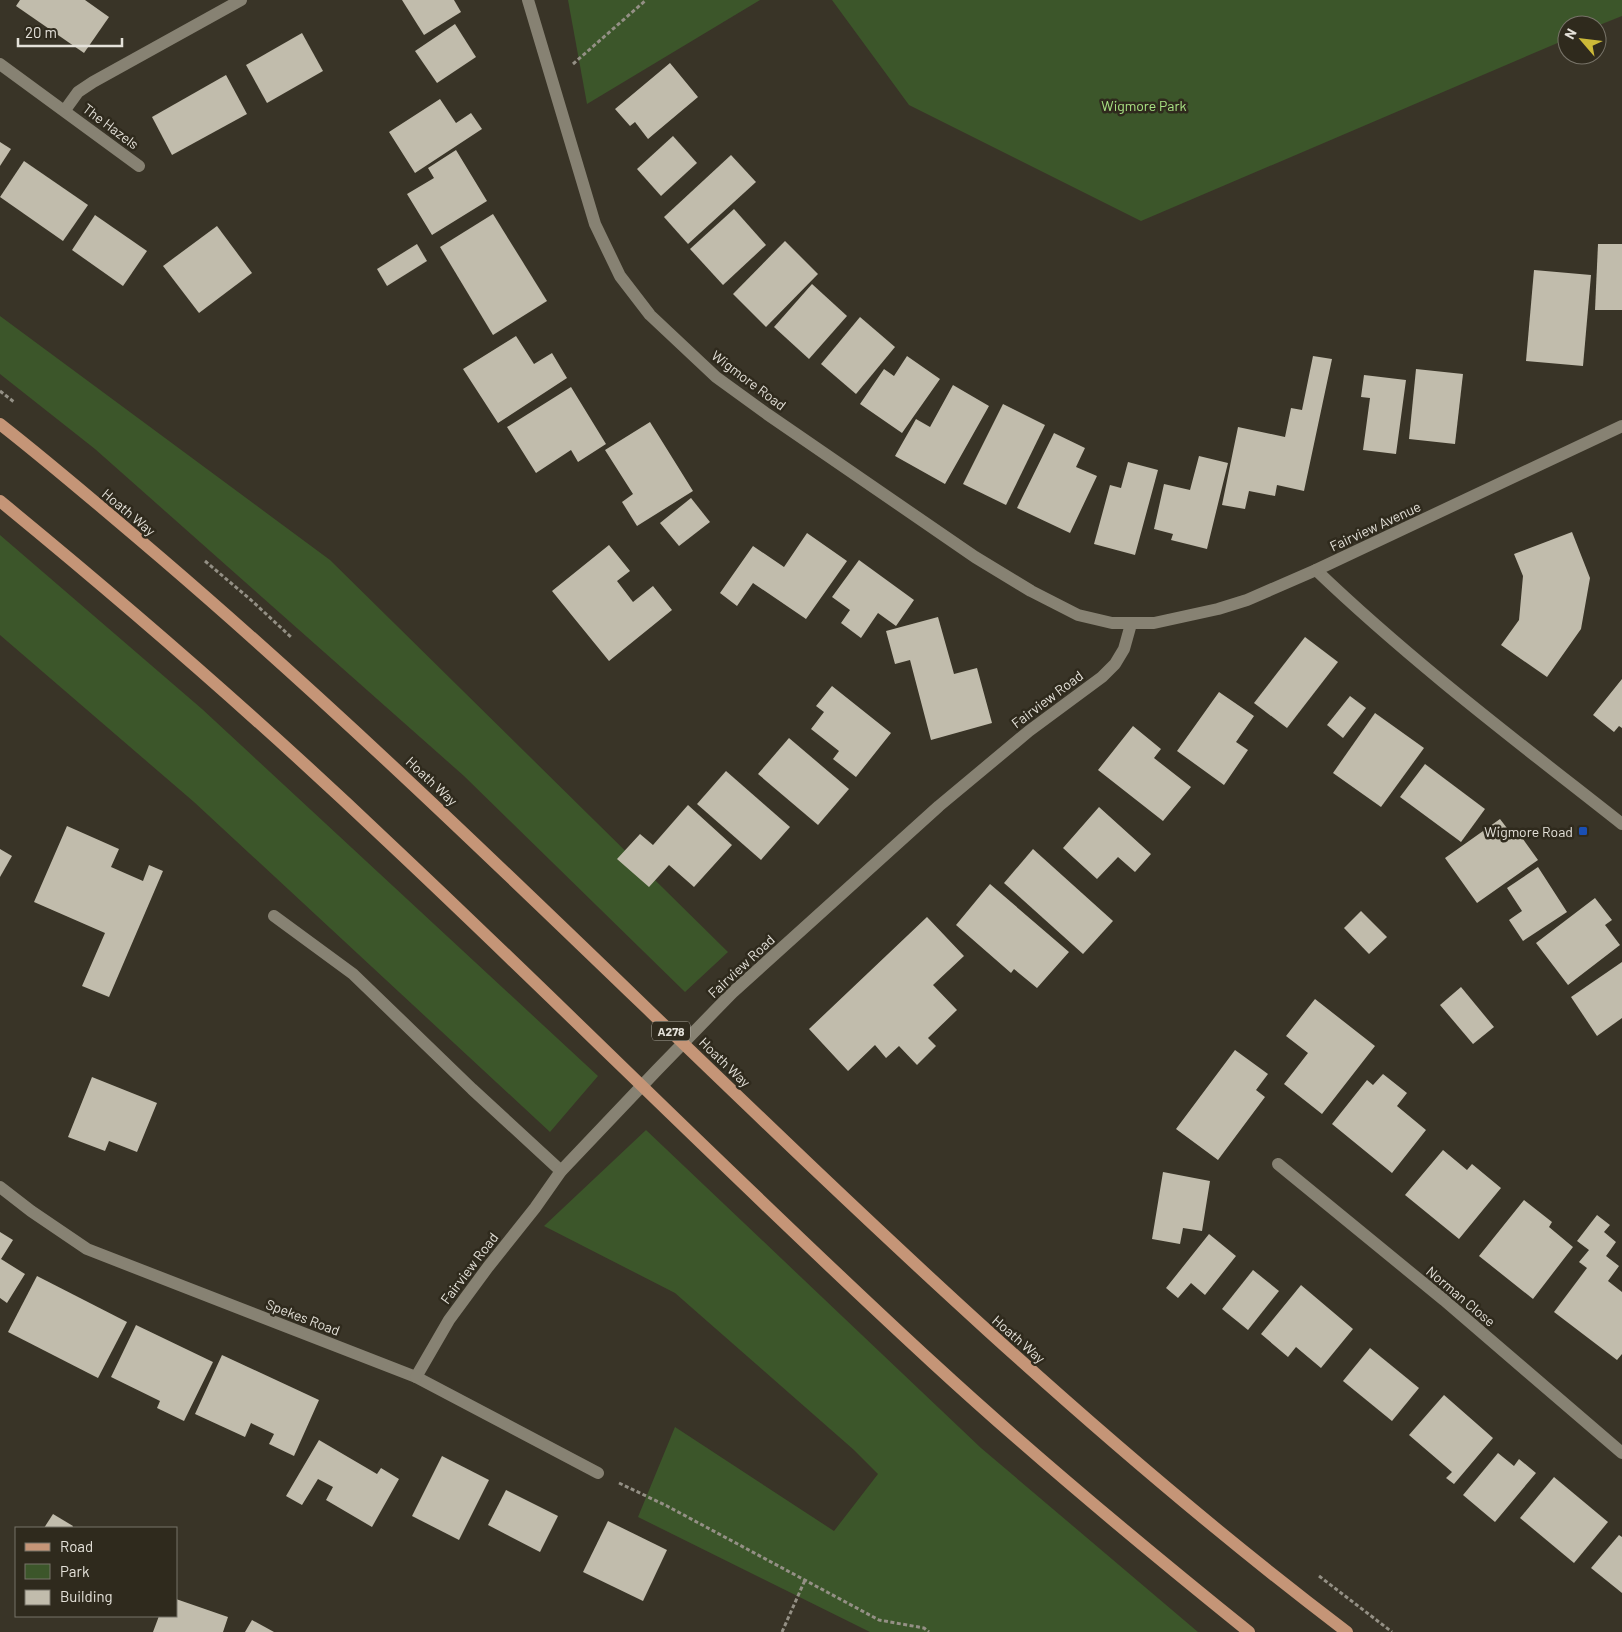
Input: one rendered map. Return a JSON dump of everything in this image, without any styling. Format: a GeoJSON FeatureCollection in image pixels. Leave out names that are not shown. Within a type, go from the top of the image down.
{"type":"FeatureCollection","features":[{"type":"Feature","properties":{"kind":"main road","name":"Hoath Way"},"geometry":{"type":"LineString","coordinates":[[0,424],[236,622],[427,796],[786,1142],[982,1327],[1197,1514],[1347,1632]]}},
{"type":"Feature","properties":{"kind":"main road"},"geometry":{"type":"LineString","coordinates":[[0,501],[93,577],[210,679],[375,829],[747,1189],[935,1365],[1039,1458],[1146,1549],[1249,1632]]}},
{"type":"Feature","properties":{"kind":"street","name":"The Hazels"},"geometry":{"type":"LineString","coordinates":[[65,110],[78,92],[93,82],[242,0]]}},
{"type":"Feature","properties":{"kind":"street","name":"Wigmore Road"},"geometry":{"type":"LineString","coordinates":[[528,0],[595,224],[620,276],[633,296],[650,315],[716,377],[997,570],[1031,591],[1078,615],[1112,623],[1131,624]]}},
{"type":"Feature","properties":{"kind":"street","name":"The Hazels"},"geometry":{"type":"LineString","coordinates":[[0,64],[139,166]]}},
{"type":"Feature","properties":{"kind":"street","name":"Fairview Avenue"},"geometry":{"type":"LineString","coordinates":[[1131,624],[1154,623],[1218,609],[1247,600],[1316,570],[1622,426]]}},
{"type":"Feature","properties":{"kind":"street"},"geometry":{"type":"LineString","coordinates":[[1316,570],[1340,594],[1452,690],[1622,824]]}},
{"type":"Feature","properties":{"kind":"street","name":"Fairview Road"},"geometry":{"type":"LineString","coordinates":[[416,1377],[449,1320],[561,1171],[656,1070],[732,993],[939,806],[1029,731],[1102,677],[1115,664],[1124,649],[1131,624]]}},
{"type":"Feature","properties":{"kind":"street"},"geometry":{"type":"LineString","coordinates":[[274,916],[353,974],[472,1089],[561,1171]]}},
{"type":"Feature","properties":{"kind":"street","name":"Norman Close"},"geometry":{"type":"LineString","coordinates":[[1278,1164],[1444,1300],[1622,1454]]}},
{"type":"Feature","properties":{"kind":"street","name":"Spekes Road"},"geometry":{"type":"LineString","coordinates":[[0,1187],[31,1211],[88,1249],[416,1377],[598,1473]]}},
{"type":"Feature","properties":{"kind":"path"},"geometry":{"type":"LineString","coordinates":[[552,83],[646,0]]}},
{"type":"Feature","properties":{"kind":"path"},"geometry":{"type":"LineString","coordinates":[[598,1473],[667,1506],[879,1620],[924,1628],[930,1632]]}},
{"type":"Feature","properties":{"kind":"path"},"geometry":{"type":"LineString","coordinates":[[782,1632],[805,1580]]}},
{"type":"Feature","properties":{"kind":"green space"},"geometry":{"type":"Polygon","coordinates":[[[568,0],[760,0],[587,104],[568,0]]]}},
{"type":"Feature","properties":{"kind":"green space","name":"Wigmore Park"},"geometry":{"type":"Polygon","coordinates":[[[832,0],[1622,0],[1622,16],[1607,22],[1607,15],[1557,15],[1557,43],[1141,221],[909,105],[832,0]]]}},
{"type":"Feature","properties":{"kind":"green space"},"geometry":{"type":"Polygon","coordinates":[[[0,316],[330,560],[728,952],[685,992],[464,776],[95,449],[0,374],[0,316]]]}},
{"type":"Feature","properties":{"kind":"green space"},"geometry":{"type":"Polygon","coordinates":[[[0,535],[202,709],[598,1076],[550,1132],[194,802],[0,635],[0,535]]]}},
{"type":"Feature","properties":{"kind":"green space"},"geometry":{"type":"Polygon","coordinates":[[[646,1130],[981,1448],[1198,1632],[870,1632],[638,1517],[675,1427],[834,1531],[878,1474],[854,1450],[675,1293],[544,1226],[646,1130]]]}},
{"type":"Feature","properties":{"kind":"building"},"geometry":{"type":"Polygon","coordinates":[[[20,0],[85,0],[109,17],[84,53],[16,6],[20,0]]]}},
{"type":"Feature","properties":{"kind":"building"},"geometry":{"type":"Polygon","coordinates":[[[402,0],[454,0],[461,12],[424,35],[402,0]]]}},
{"type":"Feature","properties":{"kind":"building"},"geometry":{"type":"Polygon","coordinates":[[[455,24],[476,57],[437,83],[415,51],[455,24]]]}},
{"type":"Feature","properties":{"kind":"building"},"geometry":{"type":"Polygon","coordinates":[[[302,33],[323,71],[267,103],[246,65],[302,33]]]}},
{"type":"Feature","properties":{"kind":"building"},"geometry":{"type":"Polygon","coordinates":[[[670,63],[698,97],[648,139],[635,122],[630,126],[615,109],[670,63]]]}},
{"type":"Feature","properties":{"kind":"building"},"geometry":{"type":"Polygon","coordinates":[[[226,75],[247,114],[172,155],[152,117],[226,75]]]}},
{"type":"Feature","properties":{"kind":"building"},"geometry":{"type":"Polygon","coordinates":[[[440,99],[456,123],[471,113],[482,129],[415,173],[389,132],[440,99]]]}},
{"type":"Feature","properties":{"kind":"building"},"geometry":{"type":"Polygon","coordinates":[[[673,136],[697,163],[661,196],[637,169],[673,136]]]}},
{"type":"Feature","properties":{"kind":"building"},"geometry":{"type":"Polygon","coordinates":[[[0,142],[11,149],[0,166],[0,142]]]}},
{"type":"Feature","properties":{"kind":"building"},"geometry":{"type":"Polygon","coordinates":[[[456,150],[487,201],[432,235],[407,194],[434,178],[428,168],[456,150]]]}},
{"type":"Feature","properties":{"kind":"building"},"geometry":{"type":"Polygon","coordinates":[[[731,155],[756,182],[688,244],[664,217],[731,155]]]}},
{"type":"Feature","properties":{"kind":"building"},"geometry":{"type":"Polygon","coordinates":[[[24,161],[88,205],[63,241],[0,197],[24,161]]]}},
{"type":"Feature","properties":{"kind":"building"},"geometry":{"type":"Polygon","coordinates":[[[734,209],[766,245],[723,285],[690,249],[734,209]]]}},
{"type":"Feature","properties":{"kind":"building"},"geometry":{"type":"Polygon","coordinates":[[[493,214],[547,301],[493,335],[440,247],[493,214]]]}},
{"type":"Feature","properties":{"kind":"building"},"geometry":{"type":"Polygon","coordinates":[[[95,215],[147,251],[123,286],[72,250],[95,215]]]}},
{"type":"Feature","properties":{"kind":"building"},"geometry":{"type":"Polygon","coordinates":[[[217,226],[252,273],[199,313],[163,266],[217,226]]]}},
{"type":"Feature","properties":{"kind":"building"},"geometry":{"type":"Polygon","coordinates":[[[785,241],[818,274],[766,327],[733,294],[785,241]]]}},
{"type":"Feature","properties":{"kind":"building"},"geometry":{"type":"Polygon","coordinates":[[[417,244],[427,261],[387,286],[377,269],[417,244]]]}},
{"type":"Feature","properties":{"kind":"building"},"geometry":{"type":"Polygon","coordinates":[[[1598,244],[1622,244],[1622,310],[1595,310],[1598,244]]]}},
{"type":"Feature","properties":{"kind":"building"},"geometry":{"type":"Polygon","coordinates":[[[1534,270],[1591,275],[1583,366],[1526,361],[1534,270]]]}},
{"type":"Feature","properties":{"kind":"building"},"geometry":{"type":"Polygon","coordinates":[[[812,284],[847,316],[809,359],[774,327],[812,284]]]}},
{"type":"Feature","properties":{"kind":"building"},"geometry":{"type":"Polygon","coordinates":[[[860,317],[895,347],[856,394],[821,364],[860,317]]]}},
{"type":"Feature","properties":{"kind":"building"},"geometry":{"type":"Polygon","coordinates":[[[516,336],[534,364],[552,353],[567,378],[498,423],[463,369],[516,336]]]}},
{"type":"Feature","properties":{"kind":"building"},"geometry":{"type":"Polygon","coordinates":[[[907,356],[940,379],[902,433],[860,404],[884,369],[894,376],[907,356]]]}},
{"type":"Feature","properties":{"kind":"building"},"geometry":{"type":"Polygon","coordinates":[[[1313,356],[1332,359],[1304,491],[1277,485],[1275,496],[1249,491],[1245,509],[1222,505],[1238,427],[1285,437],[1291,408],[1302,410],[1313,356]]]}},
{"type":"Feature","properties":{"kind":"building"},"geometry":{"type":"Polygon","coordinates":[[[1416,369],[1463,374],[1455,444],[1409,439],[1416,369]]]}},
{"type":"Feature","properties":{"kind":"building"},"geometry":{"type":"Polygon","coordinates":[[[1364,375],[1406,380],[1396,454],[1363,450],[1370,398],[1361,397],[1364,375]]]}},
{"type":"Feature","properties":{"kind":"building"},"geometry":{"type":"Polygon","coordinates":[[[953,385],[989,406],[945,484],[895,456],[916,419],[930,427],[953,385]]]}},
{"type":"Feature","properties":{"kind":"building"},"geometry":{"type":"Polygon","coordinates":[[[571,387],[606,444],[578,462],[571,450],[536,473],[507,427],[571,387]]]}},
{"type":"Feature","properties":{"kind":"building"},"geometry":{"type":"Polygon","coordinates":[[[1003,404],[1045,425],[1006,505],[963,484],[1003,404]]]}},
{"type":"Feature","properties":{"kind":"building"},"geometry":{"type":"Polygon","coordinates":[[[650,422],[693,491],[637,526],[622,502],[633,494],[605,450],[650,422]]]}},
{"type":"Feature","properties":{"kind":"building"},"geometry":{"type":"Polygon","coordinates":[[[1054,433],[1085,448],[1076,467],[1097,476],[1070,533],[1017,508],[1054,433]]]}},
{"type":"Feature","properties":{"kind":"building"},"geometry":{"type":"Polygon","coordinates":[[[1199,456],[1228,463],[1207,549],[1171,540],[1173,534],[1154,529],[1164,484],[1190,490],[1199,456]]]}},
{"type":"Feature","properties":{"kind":"building"},"geometry":{"type":"Polygon","coordinates":[[[1128,462],[1158,470],[1135,555],[1094,544],[1110,485],[1121,488],[1128,462]]]}},
{"type":"Feature","properties":{"kind":"building"},"geometry":{"type":"Polygon","coordinates":[[[691,498],[710,522],[679,546],[660,523],[691,498]]]}},
{"type":"Feature","properties":{"kind":"building"},"geometry":{"type":"Polygon","coordinates":[[[1572,532],[1590,578],[1581,629],[1547,677],[1501,645],[1519,620],[1523,576],[1514,554],[1572,532]]]}},
{"type":"Feature","properties":{"kind":"building"},"geometry":{"type":"Polygon","coordinates":[[[807,533],[847,561],[806,619],[753,583],[737,606],[720,593],[753,546],[784,567],[807,533]]]}},
{"type":"Feature","properties":{"kind":"building"},"geometry":{"type":"Polygon","coordinates":[[[609,545],[630,571],[617,581],[633,602],[653,586],[672,610],[609,661],[552,591],[609,545]]]}},
{"type":"Feature","properties":{"kind":"building"},"geometry":{"type":"Polygon","coordinates":[[[859,560],[914,600],[896,626],[878,613],[861,638],[841,623],[850,610],[832,597],[859,560]]]}},
{"type":"Feature","properties":{"kind":"building"},"geometry":{"type":"Polygon","coordinates":[[[938,617],[954,674],[977,668],[992,723],[931,740],[910,660],[895,664],[886,631],[938,617]]]}},
{"type":"Feature","properties":{"kind":"building"},"geometry":{"type":"Polygon","coordinates":[[[1305,637],[1338,662],[1287,728],[1254,703],[1305,637]]]}},
{"type":"Feature","properties":{"kind":"building"},"geometry":{"type":"Polygon","coordinates":[[[1622,679],[1622,728],[1619,726],[1614,732],[1593,715],[1622,679]]]}},
{"type":"Feature","properties":{"kind":"building"},"geometry":{"type":"Polygon","coordinates":[[[832,686],[891,733],[856,777],[833,759],[839,751],[811,729],[824,712],[816,706],[832,686]]]}},
{"type":"Feature","properties":{"kind":"building"},"geometry":{"type":"Polygon","coordinates":[[[1219,692],[1254,716],[1236,742],[1248,750],[1224,785],[1177,751],[1219,692]]]}},
{"type":"Feature","properties":{"kind":"building"},"geometry":{"type":"Polygon","coordinates":[[[1350,696],[1366,708],[1343,738],[1327,725],[1350,696]]]}},
{"type":"Feature","properties":{"kind":"building"},"geometry":{"type":"Polygon","coordinates":[[[1375,713],[1424,748],[1381,807],[1333,773],[1375,713]]]}},
{"type":"Feature","properties":{"kind":"building"},"geometry":{"type":"Polygon","coordinates":[[[1133,726],[1161,749],[1154,758],[1191,787],[1163,821],[1098,770],[1133,726]]]}},
{"type":"Feature","properties":{"kind":"building"},"geometry":{"type":"Polygon","coordinates":[[[789,738],[849,789],[818,825],[758,774],[789,738]]]}},
{"type":"Feature","properties":{"kind":"building"},"geometry":{"type":"Polygon","coordinates":[[[1425,764],[1485,809],[1461,842],[1400,797],[1425,764]]]}},
{"type":"Feature","properties":{"kind":"building"},"geometry":{"type":"Polygon","coordinates":[[[726,771],[790,827],[761,860],[697,804],[726,771]]]}},
{"type":"Feature","properties":{"kind":"building"},"geometry":{"type":"Polygon","coordinates":[[[688,805],[732,845],[694,887],[669,865],[649,887],[617,859],[640,834],[653,845],[688,805]]]}},
{"type":"Feature","properties":{"kind":"building"},"geometry":{"type":"Polygon","coordinates":[[[1099,807],[1151,854],[1135,872],[1118,857],[1097,879],[1063,848],[1099,807]]]}},
{"type":"Feature","properties":{"kind":"building"},"geometry":{"type":"Polygon","coordinates":[[[1500,819],[1513,836],[1518,832],[1538,860],[1477,903],[1445,858],[1500,819]]]}},
{"type":"Feature","properties":{"kind":"building"},"geometry":{"type":"Polygon","coordinates":[[[67,826],[119,849],[111,867],[143,881],[149,865],[163,871],[109,997],[82,986],[105,933],[34,902],[67,826]]]}},
{"type":"Feature","properties":{"kind":"building"},"geometry":{"type":"Polygon","coordinates":[[[0,849],[12,856],[0,877],[0,849]]]}},
{"type":"Feature","properties":{"kind":"building"},"geometry":{"type":"Polygon","coordinates":[[[1033,849],[1113,921],[1083,954],[1004,883],[1033,849]]]}},
{"type":"Feature","properties":{"kind":"building"},"geometry":{"type":"Polygon","coordinates":[[[1538,867],[1567,912],[1523,941],[1509,920],[1522,911],[1507,888],[1538,867]]]}},
{"type":"Feature","properties":{"kind":"building"},"geometry":{"type":"Polygon","coordinates":[[[990,884],[1069,952],[1037,988],[1014,969],[1011,973],[956,925],[990,884]]]}},
{"type":"Feature","properties":{"kind":"building"},"geometry":{"type":"Polygon","coordinates":[[[1595,898],[1612,920],[1605,925],[1620,945],[1568,985],[1536,943],[1595,898]]]}},
{"type":"Feature","properties":{"kind":"building"},"geometry":{"type":"Polygon","coordinates":[[[1361,911],[1387,937],[1369,954],[1344,928],[1361,911]]]}},
{"type":"Feature","properties":{"kind":"building"},"geometry":{"type":"Polygon","coordinates":[[[927,917],[964,956],[933,985],[957,1010],[928,1038],[936,1046],[917,1065],[899,1046],[886,1058],[875,1045],[848,1071],[809,1029],[927,917]]]}},
{"type":"Feature","properties":{"kind":"building"},"geometry":{"type":"Polygon","coordinates":[[[1622,962],[1622,1018],[1597,1036],[1571,997],[1622,962]]]}},
{"type":"Feature","properties":{"kind":"building"},"geometry":{"type":"Polygon","coordinates":[[[1461,987],[1494,1027],[1473,1044],[1440,1005],[1461,987]]]}},
{"type":"Feature","properties":{"kind":"building"},"geometry":{"type":"Polygon","coordinates":[[[1315,999],[1375,1046],[1322,1114],[1284,1084],[1308,1053],[1286,1036],[1315,999]]]}},
{"type":"Feature","properties":{"kind":"building"},"geometry":{"type":"Polygon","coordinates":[[[1235,1050],[1268,1074],[1256,1090],[1265,1097],[1218,1160],[1176,1129],[1235,1050]]]}},
{"type":"Feature","properties":{"kind":"building"},"geometry":{"type":"Polygon","coordinates":[[[1383,1074],[1407,1093],[1397,1106],[1426,1130],[1392,1173],[1332,1124],[1367,1080],[1373,1085],[1383,1074]]]}},
{"type":"Feature","properties":{"kind":"building"},"geometry":{"type":"Polygon","coordinates":[[[92,1077],[157,1103],[137,1152],[109,1141],[105,1151],[68,1137],[92,1077]]]}},
{"type":"Feature","properties":{"kind":"building"},"geometry":{"type":"Polygon","coordinates":[[[1443,1150],[1467,1170],[1472,1164],[1501,1188],[1459,1239],[1405,1195],[1443,1150]]]}},
{"type":"Feature","properties":{"kind":"building"},"geometry":{"type":"Polygon","coordinates":[[[1163,1172],[1210,1181],[1202,1231],[1183,1228],[1180,1244],[1152,1239],[1163,1172]]]}},
{"type":"Feature","properties":{"kind":"building"},"geometry":{"type":"Polygon","coordinates":[[[1524,1200],[1552,1222],[1549,1227],[1573,1247],[1533,1299],[1479,1256],[1524,1200]]]}},
{"type":"Feature","properties":{"kind":"building"},"geometry":{"type":"Polygon","coordinates":[[[1597,1215],[1610,1225],[1604,1232],[1616,1242],[1606,1256],[1619,1266],[1608,1281],[1622,1292],[1622,1354],[1617,1360],[1554,1312],[1587,1268],[1579,1262],[1589,1250],[1577,1241],[1597,1215]]]}},
{"type":"Feature","properties":{"kind":"building"},"geometry":{"type":"Polygon","coordinates":[[[0,1232],[13,1240],[1,1259],[25,1274],[7,1303],[0,1298],[0,1232]]]}},
{"type":"Feature","properties":{"kind":"building"},"geometry":{"type":"Polygon","coordinates":[[[1209,1234],[1236,1256],[1205,1295],[1191,1283],[1178,1298],[1166,1288],[1209,1234]]]}},
{"type":"Feature","properties":{"kind":"building"},"geometry":{"type":"Polygon","coordinates":[[[1253,1270],[1279,1291],[1248,1330],[1222,1309],[1253,1270]]]}},
{"type":"Feature","properties":{"kind":"building"},"geometry":{"type":"Polygon","coordinates":[[[37,1276],[127,1322],[98,1378],[8,1332],[37,1276]]]}},
{"type":"Feature","properties":{"kind":"building"},"geometry":{"type":"Polygon","coordinates":[[[1301,1285],[1353,1329],[1321,1368],[1296,1347],[1288,1357],[1261,1334],[1301,1285]]]}},
{"type":"Feature","properties":{"kind":"building"},"geometry":{"type":"Polygon","coordinates":[[[136,1325],[213,1362],[184,1421],[157,1408],[160,1401],[111,1377],[136,1325]]]}},
{"type":"Feature","properties":{"kind":"building"},"geometry":{"type":"Polygon","coordinates":[[[1370,1348],[1419,1388],[1392,1421],[1343,1381],[1370,1348]]]}},
{"type":"Feature","properties":{"kind":"building"},"geometry":{"type":"Polygon","coordinates":[[[222,1355],[319,1400],[294,1456],[269,1444],[274,1434],[251,1423],[245,1437],[195,1414],[222,1355]]]}},
{"type":"Feature","properties":{"kind":"building"},"geometry":{"type":"Polygon","coordinates":[[[1444,1395],[1493,1438],[1454,1484],[1446,1478],[1452,1472],[1409,1435],[1444,1395]]]}},
{"type":"Feature","properties":{"kind":"building"},"geometry":{"type":"Polygon","coordinates":[[[319,1440],[377,1474],[381,1468],[399,1479],[372,1527],[326,1500],[333,1487],[318,1479],[302,1505],[286,1496],[319,1440]]]}},
{"type":"Feature","properties":{"kind":"building"},"geometry":{"type":"Polygon","coordinates":[[[1498,1453],[1514,1466],[1519,1459],[1536,1473],[1495,1522],[1463,1495],[1498,1453]]]}},
{"type":"Feature","properties":{"kind":"building"},"geometry":{"type":"Polygon","coordinates":[[[442,1456],[489,1480],[459,1540],[412,1516],[442,1456]]]}},
{"type":"Feature","properties":{"kind":"building"},"geometry":{"type":"Polygon","coordinates":[[[1554,1477],[1608,1522],[1574,1563],[1520,1518],[1554,1477]]]}},
{"type":"Feature","properties":{"kind":"building"},"geometry":{"type":"Polygon","coordinates":[[[506,1490],[558,1516],[540,1552],[488,1525],[506,1490]]]}},
{"type":"Feature","properties":{"kind":"building"},"geometry":{"type":"Polygon","coordinates":[[[53,1514],[73,1526],[72,1527],[45,1527],[53,1514]]]}},
{"type":"Feature","properties":{"kind":"building"},"geometry":{"type":"Polygon","coordinates":[[[608,1521],[667,1550],[643,1601],[583,1572],[608,1521]]]}},
{"type":"Feature","properties":{"kind":"building"},"geometry":{"type":"Polygon","coordinates":[[[1619,1535],[1622,1537],[1622,1593],[1591,1568],[1619,1535]]]}},
{"type":"Feature","properties":{"kind":"building"},"geometry":{"type":"Polygon","coordinates":[[[178,1600],[228,1617],[223,1632],[153,1632],[159,1617],[178,1617],[178,1600]]]}},
{"type":"Feature","properties":{"kind":"building"},"geometry":{"type":"Polygon","coordinates":[[[252,1620],[274,1632],[245,1632],[252,1620]]]}},
{"type":"Feature","properties":{"kind":"place","name":"Wigmore Road"},"geometry":{"type":"Point","coordinates":[1583,831]}}]}
